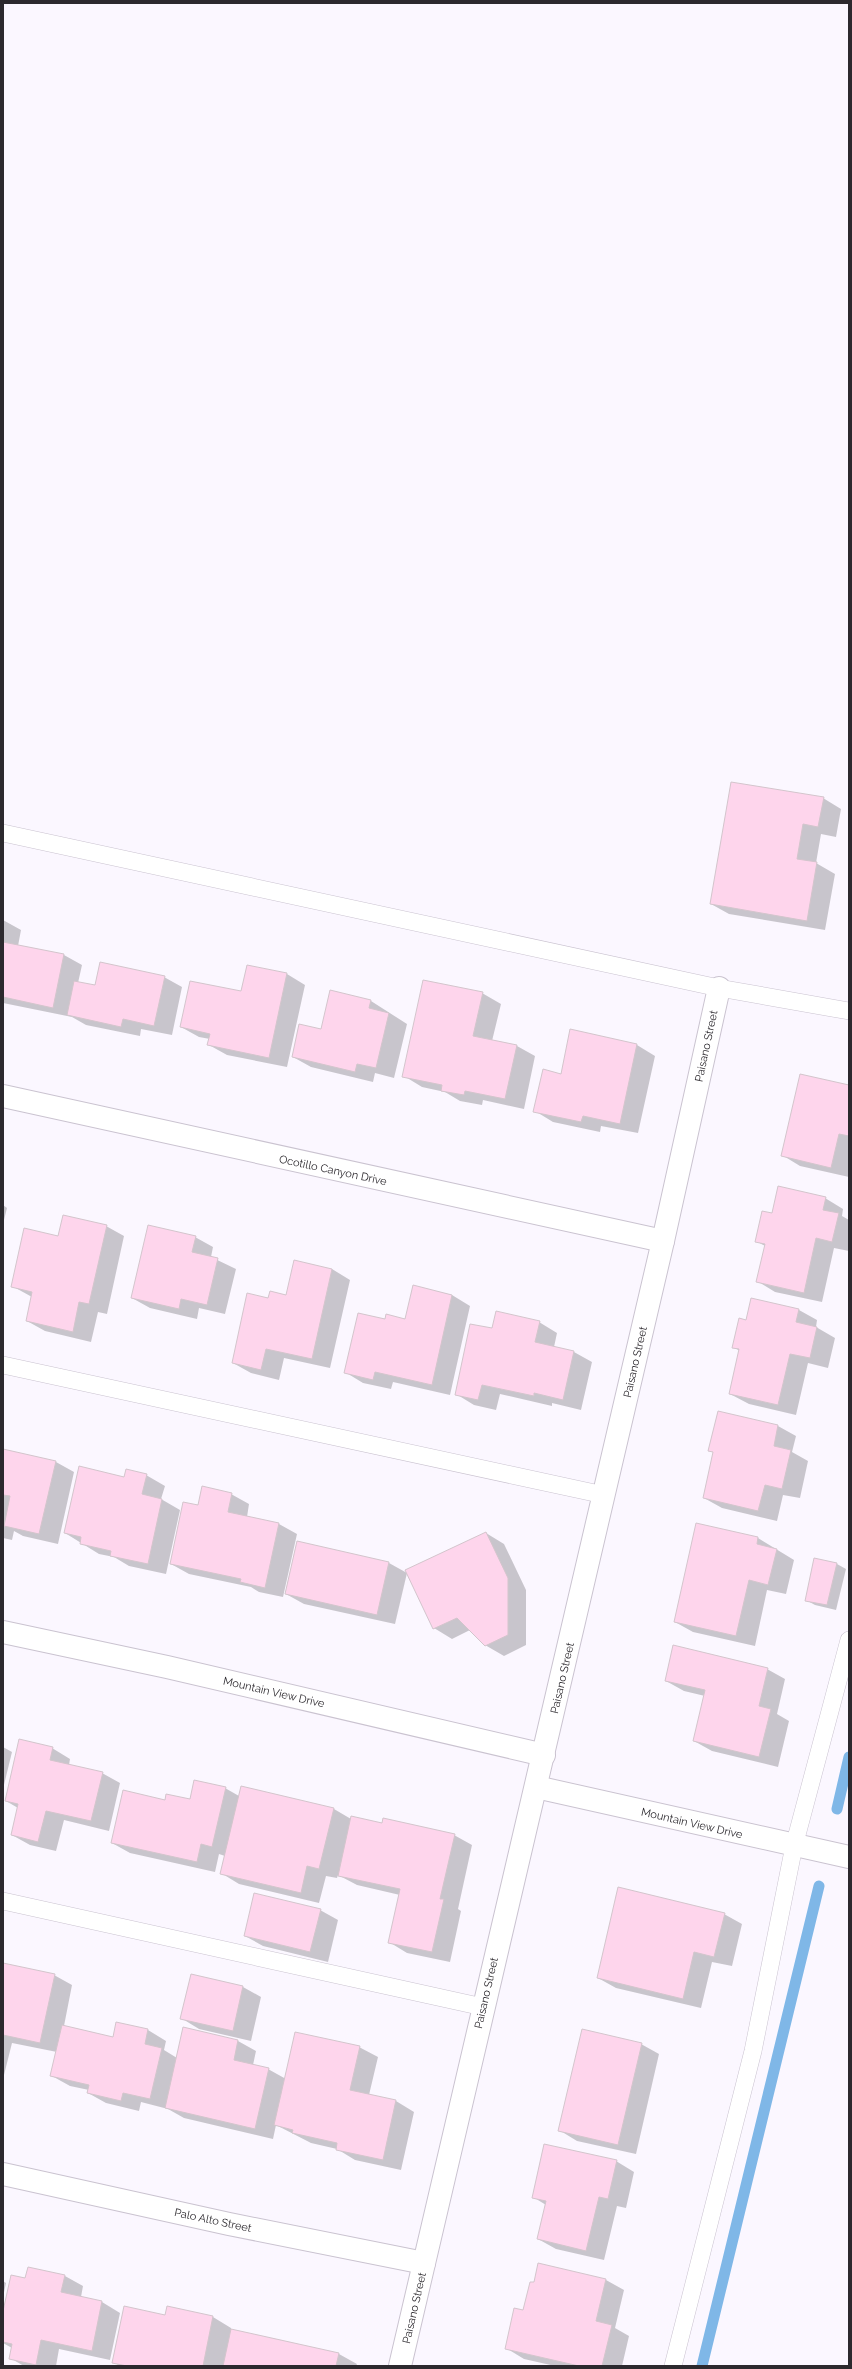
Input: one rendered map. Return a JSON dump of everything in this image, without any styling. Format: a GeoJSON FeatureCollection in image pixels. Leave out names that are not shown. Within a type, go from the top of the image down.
{"type":"FeatureCollection","features":[{"type":"Feature","properties":{"kind":"street","name":"Paisano Street"},"geometry":{"type":"LineString","coordinates":[[400,2366],[663,1241],[719,988]]}},
{"type":"Feature","properties":{"kind":"street","name":"Ocotillo Canyon Drive"},"geometry":{"type":"LineString","coordinates":[[3,1096],[663,1241]]}},
{"type":"Feature","properties":{"kind":"street","name":"Mountain View Drive"},"geometry":{"type":"LineString","coordinates":[[3,1632],[167,1667],[544,1755]]}},
{"type":"Feature","properties":{"kind":"street","name":"Mountain View Drive"},"geometry":{"type":"LineString","coordinates":[[536,1787],[794,1846],[849,1857]]}},
{"type":"Feature","properties":{"kind":"street","name":"Palo Alto Street"},"geometry":{"type":"LineString","coordinates":[[3,2174],[230,2224],[424,2263]]}},
{"type":"Feature","properties":{"kind":"lane"},"geometry":{"type":"LineString","coordinates":[[3,833],[719,988],[849,1011]]}},
{"type":"Feature","properties":{"kind":"lane"},"geometry":{"type":"LineString","coordinates":[[3,1365],[604,1495]]}},
{"type":"Feature","properties":{"kind":"lane"},"geometry":{"type":"LineString","coordinates":[[673,2366],[755,2044],[794,1846],[849,1640]]}},
{"type":"Feature","properties":{"kind":"lane"},"geometry":{"type":"LineString","coordinates":[[3,1901],[483,2007]]}},
{"type":"Feature","properties":{"kind":"building"},"geometry":{"type":"Polygon","coordinates":[[[731,782],[824,797],[818,827],[803,824],[797,859],[817,862],[807,921],[710,904],[731,782]]]}},
{"type":"Feature","properties":{"kind":"building"},"geometry":{"type":"Polygon","coordinates":[[[3,942],[64,954],[53,1008],[3,997],[3,942]]]}},
{"type":"Feature","properties":{"kind":"building"},"geometry":{"type":"Polygon","coordinates":[[[100,962],[165,976],[154,1026],[123,1019],[121,1027],[67,1015],[74,981],[95,985],[100,962]]]}},
{"type":"Feature","properties":{"kind":"building"},"geometry":{"type":"Polygon","coordinates":[[[247,965],[287,973],[269,1058],[207,1045],[210,1034],[180,1027],[190,981],[241,991],[247,965]]]}},
{"type":"Feature","properties":{"kind":"building"},"geometry":{"type":"Polygon","coordinates":[[[423,980],[483,992],[473,1036],[517,1045],[505,1099],[465,1091],[464,1095],[441,1091],[442,1085],[402,1077],[423,980]]]}},
{"type":"Feature","properties":{"kind":"building"},"geometry":{"type":"Polygon","coordinates":[[[330,990],[371,1000],[369,1008],[389,1013],[376,1068],[357,1064],[355,1072],[292,1057],[299,1024],[321,1029],[330,990]]]}},
{"type":"Feature","properties":{"kind":"building"},"geometry":{"type":"Polygon","coordinates":[[[570,1029],[637,1044],[620,1124],[583,1116],[581,1122],[533,1112],[543,1069],[561,1074],[570,1029]]]}},
{"type":"Feature","properties":{"kind":"building"},"geometry":{"type":"Polygon","coordinates":[[[800,1074],[849,1085],[849,1136],[839,1134],[831,1168],[781,1156],[800,1074]]]}},
{"type":"Feature","properties":{"kind":"building"},"geometry":{"type":"Polygon","coordinates":[[[778,1186],[826,1197],[823,1210],[839,1213],[832,1242],[816,1238],[804,1293],[756,1282],[765,1244],[755,1242],[762,1211],[772,1213],[778,1186]]]}},
{"type":"Feature","properties":{"kind":"building"},"geometry":{"type":"Polygon","coordinates":[[[63,1215],[107,1225],[89,1304],[79,1302],[73,1332],[26,1321],[32,1292],[11,1287],[24,1228],[58,1236],[63,1215]]]}},
{"type":"Feature","properties":{"kind":"building"},"geometry":{"type":"Polygon","coordinates":[[[148,1225],[196,1236],[192,1252],[218,1258],[207,1305],[181,1299],[179,1309],[131,1298],[148,1225]]]}},
{"type":"Feature","properties":{"kind":"building"},"geometry":{"type":"Polygon","coordinates":[[[294,1260],[332,1269],[312,1359],[266,1349],[261,1370],[232,1363],[247,1293],[268,1298],[270,1291],[286,1295],[294,1260]]]}},
{"type":"Feature","properties":{"kind":"building"},"geometry":{"type":"Polygon","coordinates":[[[413,1285],[452,1295],[432,1385],[375,1372],[373,1380],[344,1373],[358,1313],[385,1319],[386,1314],[405,1319],[413,1285]]]}},
{"type":"Feature","properties":{"kind":"building"},"geometry":{"type":"Polygon","coordinates":[[[751,1298],[799,1309],[796,1322],[817,1327],[810,1358],[790,1354],[778,1405],[729,1394],[739,1349],[732,1348],[739,1318],[746,1320],[751,1298]]]}},
{"type":"Feature","properties":{"kind":"building"},"geometry":{"type":"Polygon","coordinates":[[[496,1311],[540,1321],[535,1342],[574,1351],[563,1400],[534,1393],[534,1396],[482,1385],[478,1400],[455,1395],[470,1324],[492,1328],[496,1311]]]}},
{"type":"Feature","properties":{"kind":"building"},"geometry":{"type":"Polygon","coordinates":[[[718,1411],[778,1425],[774,1446],[791,1450],[782,1489],[765,1485],[758,1511],[703,1498],[713,1452],[708,1451],[718,1411]]]}},
{"type":"Feature","properties":{"kind":"building"},"geometry":{"type":"Polygon","coordinates":[[[3,1449],[56,1461],[39,1534],[4,1526],[10,1496],[3,1495],[3,1449]]]}},
{"type":"Feature","properties":{"kind":"building"},"geometry":{"type":"Polygon","coordinates":[[[79,1466],[124,1477],[126,1469],[147,1474],[142,1494],[162,1499],[148,1564],[110,1556],[111,1551],[80,1544],[81,1537],[64,1533],[79,1466]]]}},
{"type":"Feature","properties":{"kind":"building"},"geometry":{"type":"Polygon","coordinates":[[[202,1486],[232,1493],[228,1512],[279,1523],[265,1588],[240,1582],[241,1579],[170,1564],[183,1502],[198,1505],[202,1486]]]}},
{"type":"Feature","properties":{"kind":"building"},"geometry":{"type":"Polygon","coordinates":[[[696,1523],[758,1537],[757,1544],[777,1549],[768,1585],[749,1580],[736,1636],[674,1622],[696,1523]]]}},
{"type":"Feature","properties":{"kind":"building"},"geometry":{"type":"Polygon","coordinates":[[[486,1532],[508,1578],[508,1635],[485,1646],[457,1618],[433,1629],[405,1570],[486,1532]]]}},
{"type":"Feature","properties":{"kind":"building"},"geometry":{"type":"Polygon","coordinates":[[[297,1541],[389,1562],[377,1615],[285,1594],[297,1541]]]}},
{"type":"Feature","properties":{"kind":"building"},"geometry":{"type":"Polygon","coordinates":[[[814,1558],[837,1563],[827,1605],[805,1601],[814,1558]]]}},
{"type":"Feature","properties":{"kind":"building"},"geometry":{"type":"Polygon","coordinates":[[[673,1645],[768,1668],[759,1706],[771,1709],[759,1757],[693,1741],[705,1690],[665,1681],[673,1645]]]}},
{"type":"Feature","properties":{"kind":"building"},"geometry":{"type":"Polygon","coordinates":[[[19,1739],[53,1747],[50,1760],[103,1772],[91,1821],[46,1811],[38,1842],[11,1835],[18,1804],[5,1801],[19,1739]]]}},
{"type":"Feature","properties":{"kind":"building"},"geometry":{"type":"Polygon","coordinates":[[[194,1780],[226,1787],[212,1847],[201,1844],[197,1862],[111,1843],[123,1790],[165,1800],[166,1794],[190,1799],[194,1780]]]}},
{"type":"Feature","properties":{"kind":"building"},"geometry":{"type":"Polygon","coordinates":[[[241,1786],[334,1808],[319,1869],[307,1866],[301,1893],[220,1874],[241,1786]]]}},
{"type":"Feature","properties":{"kind":"building"},"geometry":{"type":"Polygon","coordinates":[[[351,1816],[382,1823],[383,1818],[455,1834],[440,1899],[444,1899],[432,1952],[388,1943],[400,1889],[338,1876],[351,1816]]]}},
{"type":"Feature","properties":{"kind":"building"},"geometry":{"type":"Polygon","coordinates":[[[618,1887],[725,1913],[714,1957],[694,1952],[683,1999],[597,1978],[618,1887]]]}},
{"type":"Feature","properties":{"kind":"building"},"geometry":{"type":"Polygon","coordinates":[[[254,1893],[321,1909],[310,1952],[244,1936],[254,1893]]]}},
{"type":"Feature","properties":{"kind":"building"},"geometry":{"type":"Polygon","coordinates":[[[3,1963],[55,1974],[40,2043],[3,2035],[3,1963]]]}},
{"type":"Feature","properties":{"kind":"building"},"geometry":{"type":"Polygon","coordinates":[[[191,1974],[243,1986],[233,2031],[180,2019],[191,1974]]]}},
{"type":"Feature","properties":{"kind":"building"},"geometry":{"type":"Polygon","coordinates":[[[116,2022],[148,2029],[145,2044],[162,2048],[150,2099],[123,2093],[121,2101],[87,2093],[89,2085],[50,2076],[62,2025],[113,2037],[116,2022]]]}},
{"type":"Feature","properties":{"kind":"building"},"geometry":{"type":"Polygon","coordinates":[[[183,2027],[238,2040],[234,2060],[269,2068],[255,2129],[165,2108],[183,2027]]]}},
{"type":"Feature","properties":{"kind":"building"},"geometry":{"type":"Polygon","coordinates":[[[582,2029],[642,2043],[618,2145],[558,2131],[582,2029]]]}},
{"type":"Feature","properties":{"kind":"building"},"geometry":{"type":"Polygon","coordinates":[[[295,2032],[360,2046],[350,2090],[396,2100],[383,2160],[336,2150],[337,2143],[292,2133],[293,2130],[274,2125],[295,2032]]]}},
{"type":"Feature","properties":{"kind":"building"},"geometry":{"type":"Polygon","coordinates":[[[544,2144],[617,2160],[608,2199],[599,2197],[586,2251],[537,2239],[546,2201],[532,2198],[544,2144]]]}},
{"type":"Feature","properties":{"kind":"building"},"geometry":{"type":"Polygon","coordinates":[[[538,2263],[606,2279],[596,2321],[612,2325],[602,2366],[579,2366],[505,2349],[514,2308],[523,2310],[530,2282],[534,2282],[538,2263]]]}},
{"type":"Feature","properties":{"kind":"building"},"geometry":{"type":"Polygon","coordinates":[[[28,2267],[65,2275],[61,2292],[102,2301],[92,2351],[41,2340],[36,2365],[9,2359],[12,2344],[3,2342],[3,2311],[11,2275],[25,2278],[28,2267]]]}},
{"type":"Feature","properties":{"kind":"building"},"geometry":{"type":"Polygon","coordinates":[[[124,2306],[165,2315],[167,2306],[213,2316],[203,2366],[127,2366],[112,2363],[124,2306]]]}},
{"type":"Feature","properties":{"kind":"building"},"geometry":{"type":"Polygon","coordinates":[[[231,2329],[339,2353],[336,2366],[223,2366],[231,2329]]]}},
{"type":"Feature","properties":{"kind":"waterway"},"geometry":{"type":"LineString","coordinates":[[837,1809],[849,1757]]}},
{"type":"Feature","properties":{"kind":"waterway"},"geometry":{"type":"LineString","coordinates":[[702,2366],[819,1886]]}}]}
